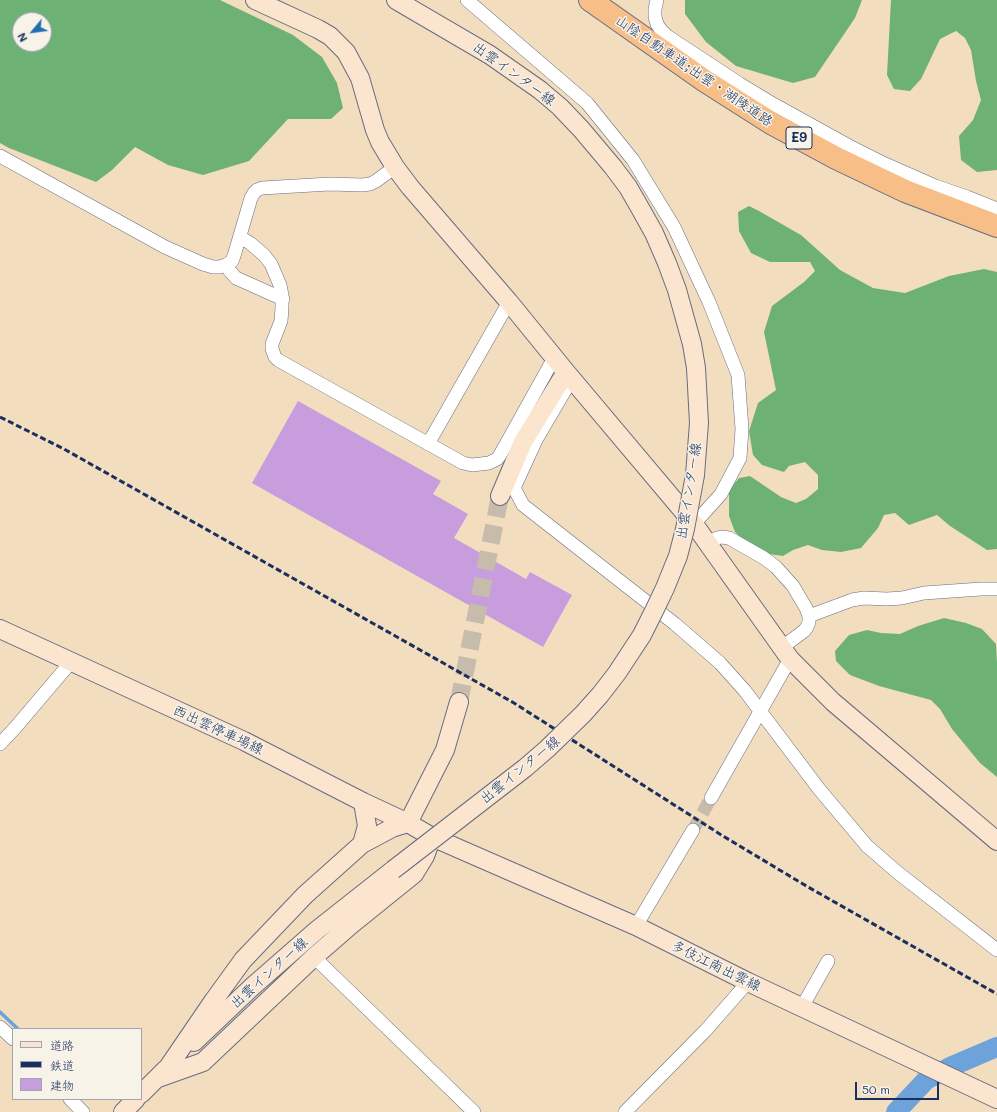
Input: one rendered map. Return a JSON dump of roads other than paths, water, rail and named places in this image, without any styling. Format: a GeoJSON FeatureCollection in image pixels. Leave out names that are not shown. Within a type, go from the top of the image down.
{"type":"FeatureCollection","features":[{"type":"Feature","properties":{"kind":"highway","name":"山陰自動車道;出雲・湖陵道路"},"geometry":{"type":"LineString","coordinates":[[590,0],[704,81],[771,123],[836,158],[905,191],[997,226]]}},
{"type":"Feature","properties":{"kind":"main road"},"geometry":{"type":"LineString","coordinates":[[255,0],[318,29],[330,36],[346,52],[360,78],[380,142],[395,167],[410,187],[509,302],[554,358],[694,524],[786,654],[832,702],[997,841]]}},
{"type":"Feature","properties":{"kind":"main road","name":"出雲インター線"},"geometry":{"type":"LineString","coordinates":[[142,1093],[253,986],[317,930],[525,768],[583,714],[613,679],[642,635],[668,581],[678,556],[685,529],[695,475],[699,423],[696,368],[689,332],[677,290],[654,233],[628,187],[608,160],[560,107],[540,90],[490,54],[396,0]]}},
{"type":"Feature","properties":{"kind":"main road"},"geometry":{"type":"LineString","coordinates":[[500,496],[523,442],[569,376]]}},
{"type":"Feature","properties":{"kind":"main road","name":"西出雲停車場線"},"geometry":{"type":"LineString","coordinates":[[0,629],[244,741],[363,802],[408,823],[432,837]]}},
{"type":"Feature","properties":{"kind":"main road"},"geometry":{"type":"LineString","coordinates":[[164,1072],[243,960],[305,895],[362,844],[392,828],[408,823],[445,750],[459,702]]}},
{"type":"Feature","properties":{"kind":"main road"},"geometry":{"type":"LineString","coordinates":[[362,844],[367,826],[363,802]]}},
{"type":"Feature","properties":{"kind":"main road"},"geometry":{"type":"LineString","coordinates":[[164,1072],[203,1062],[314,957],[414,874],[425,856],[432,837]]}},
{"type":"Feature","properties":{"kind":"main road","name":"多伎江南出雲線"},"geometry":{"type":"LineString","coordinates":[[432,837],[636,926],[748,982],[997,1099]]}},
{"type":"Feature","properties":{"kind":"main road"},"geometry":{"type":"LineString","coordinates":[[123,1112],[135,1100]]}},
{"type":"Feature","properties":{"kind":"street"},"geometry":{"type":"LineString","coordinates":[[467,0],[587,103],[633,160],[674,227],[709,302],[738,375],[742,429],[740,458],[721,494],[694,524]]}},
{"type":"Feature","properties":{"kind":"street"},"geometry":{"type":"LineString","coordinates":[[657,0],[654,9],[655,17],[661,30],[667,36],[740,84],[849,146],[885,164],[935,186],[997,209]]}},
{"type":"Feature","properties":{"kind":"street"},"geometry":{"type":"LineString","coordinates":[[0,156],[165,247],[213,267],[226,265],[232,261],[251,198],[254,193],[262,188],[330,184],[370,184],[395,167]]}},
{"type":"Feature","properties":{"kind":"street"},"geometry":{"type":"LineString","coordinates":[[240,237],[258,249],[271,264],[280,285],[283,299],[281,321],[272,344],[272,350],[275,357],[428,444],[468,465],[489,463],[497,459],[554,358]]}},
{"type":"Feature","properties":{"kind":"street"},"geometry":{"type":"LineString","coordinates":[[226,265],[236,278],[283,299]]}},
{"type":"Feature","properties":{"kind":"street"},"geometry":{"type":"LineString","coordinates":[[428,444],[509,302]]}},
{"type":"Feature","properties":{"kind":"street"},"geometry":{"type":"LineString","coordinates":[[569,376],[536,440],[514,488],[523,505],[675,624],[720,664],[745,691],[819,789],[867,846],[897,872],[997,950]]}},
{"type":"Feature","properties":{"kind":"street"},"geometry":{"type":"LineString","coordinates":[[709,544],[717,538],[729,538],[764,558],[776,567],[793,586],[809,616],[807,627],[786,654],[761,711],[711,798]]}},
{"type":"Feature","properties":{"kind":"street"},"geometry":{"type":"LineString","coordinates":[[809,616],[852,600],[864,598],[902,598],[924,593],[997,589]]}},
{"type":"Feature","properties":{"kind":"street"},"geometry":{"type":"LineString","coordinates":[[0,744],[71,662]]}},
{"type":"Feature","properties":{"kind":"street"},"geometry":{"type":"LineString","coordinates":[[636,926],[694,830]]}},
{"type":"Feature","properties":{"kind":"street"},"geometry":{"type":"LineString","coordinates":[[314,957],[474,1112]]}},
{"type":"Feature","properties":{"kind":"street"},"geometry":{"type":"LineString","coordinates":[[802,1007],[828,961]]}},
{"type":"Feature","properties":{"kind":"street"},"geometry":{"type":"LineString","coordinates":[[624,1112],[706,1030],[748,982]]}},
{"type":"Feature","properties":{"kind":"street"},"geometry":{"type":"LineString","coordinates":[[0,1027],[12,1038]]}},
{"type":"Feature","properties":{"kind":"street"},"geometry":{"type":"LineString","coordinates":[[71,1100],[83,1112]]}},
{"type":"Feature","properties":{"kind":"waterway"},"geometry":{"type":"LineString","coordinates":[[0,1012],[17,1028]]}},
{"type":"Feature","properties":{"kind":"waterway"},"geometry":{"type":"LineString","coordinates":[[896,1112],[926,1080],[950,1067],[997,1047]]}},
{"type":"Feature","properties":{"kind":"tunnel"},"geometry":{"type":"LineString","coordinates":[[459,702],[500,496]]}},
{"type":"Feature","properties":{"kind":"tunnel"},"geometry":{"type":"LineString","coordinates":[[693,830],[711,798]]}},
{"type":"Feature","properties":{"kind":"railway"},"geometry":{"type":"LineString","coordinates":[[0,417],[64,449],[514,703],[723,836],[808,887],[997,994]]}}]}
